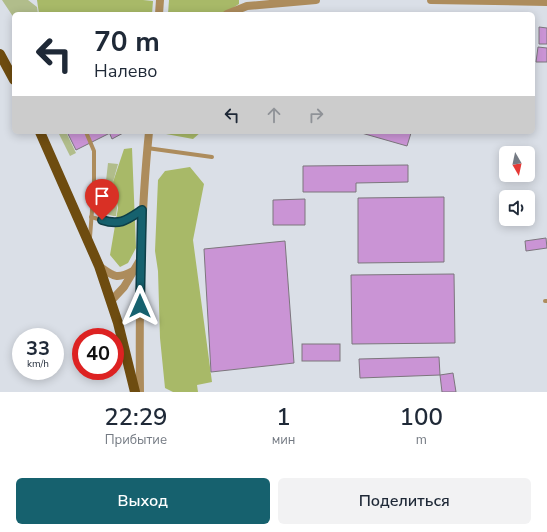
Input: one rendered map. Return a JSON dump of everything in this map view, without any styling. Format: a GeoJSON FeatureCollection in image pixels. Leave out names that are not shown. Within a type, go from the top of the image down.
{"type":"FeatureCollection","features":[{"type":"Feature","properties":{"kind":"main road"},"geometry":{"type":"LineString","coordinates":[[0,54],[10,68]]}},
{"type":"Feature","properties":{"kind":"main road"},"geometry":{"type":"LineString","coordinates":[[41,134],[99,266],[118,323],[135,392]]}},
{"type":"Feature","properties":{"kind":"street"},"geometry":{"type":"LineString","coordinates":[[159,12],[160,0]]}},
{"type":"Feature","properties":{"kind":"street"},"geometry":{"type":"LineString","coordinates":[[231,12],[248,3],[316,0]]}},
{"type":"Feature","properties":{"kind":"street"},"geometry":{"type":"LineString","coordinates":[[432,0],[547,2]]}},
{"type":"Feature","properties":{"kind":"street"},"geometry":{"type":"LineString","coordinates":[[140,392],[140,260],[148,134]]}},
{"type":"Feature","properties":{"kind":"street"},"geometry":{"type":"LineString","coordinates":[[111,301],[124,287],[140,260]]}},
{"type":"Feature","properties":{"kind":"street"},"geometry":{"type":"LineString","coordinates":[[99,266],[114,276],[122,277],[133,271]]}},
{"type":"Feature","properties":{"kind":"lane"},"geometry":{"type":"LineString","coordinates":[[87,134],[94,151],[94,184],[89,244]]}},
{"type":"Feature","properties":{"kind":"lane"},"geometry":{"type":"LineString","coordinates":[[147,148],[212,157]]}},
{"type":"Feature","properties":{"kind":"lane"},"geometry":{"type":"LineString","coordinates":[[91,217],[113,223],[124,221],[142,210]]}},
{"type":"Feature","properties":{"kind":"green space"},"geometry":{"type":"Polygon","coordinates":[[[2,0],[28,0],[37,7],[38,12],[12,12],[12,15],[2,0]]]}},
{"type":"Feature","properties":{"kind":"green space"},"geometry":{"type":"Polygon","coordinates":[[[37,0],[153,1],[152,12],[39,12],[37,0]]]}},
{"type":"Feature","properties":{"kind":"green space"},"geometry":{"type":"Polygon","coordinates":[[[169,0],[239,0],[239,4],[226,12],[168,12],[169,0]]]}},
{"type":"Feature","properties":{"kind":"green space"},"geometry":{"type":"Polygon","coordinates":[[[59,134],[67,134],[76,153],[70,156],[59,134]]]}},
{"type":"Feature","properties":{"kind":"green space"},"geometry":{"type":"Polygon","coordinates":[[[166,134],[199,134],[193,139],[166,134]]]}},
{"type":"Feature","properties":{"kind":"green space"},"geometry":{"type":"Polygon","coordinates":[[[132,148],[136,248],[128,263],[120,267],[110,255],[118,208],[113,182],[124,149],[132,148]]]}},
{"type":"Feature","properties":{"kind":"green space"},"geometry":{"type":"Polygon","coordinates":[[[108,163],[118,164],[113,182],[117,208],[116,216],[111,216],[105,212],[103,208],[108,163]]]}},
{"type":"Feature","properties":{"kind":"green space"},"geometry":{"type":"Polygon","coordinates":[[[190,167],[204,184],[193,240],[212,382],[197,385],[198,392],[173,392],[165,388],[160,338],[158,271],[155,251],[158,180],[165,171],[190,167]]]}},
{"type":"Feature","properties":{"kind":"building"},"geometry":{"type":"Polygon","coordinates":[[[539,27],[547,28],[547,44],[539,44],[539,27]]]}},
{"type":"Feature","properties":{"kind":"building"},"geometry":{"type":"Polygon","coordinates":[[[538,47],[547,48],[547,62],[536,62],[538,47]]]}},
{"type":"Feature","properties":{"kind":"building"},"geometry":{"type":"Polygon","coordinates":[[[68,134],[108,134],[76,150],[68,134]]]}},
{"type":"Feature","properties":{"kind":"building"},"geometry":{"type":"Polygon","coordinates":[[[110,134],[121,134],[112,139],[110,134]]]}},
{"type":"Feature","properties":{"kind":"building"},"geometry":{"type":"Polygon","coordinates":[[[365,134],[411,134],[407,146],[365,134]]]}},
{"type":"Feature","properties":{"kind":"building"},"geometry":{"type":"Polygon","coordinates":[[[408,165],[408,182],[356,183],[356,192],[303,192],[303,166],[408,165]]]}},
{"type":"Feature","properties":{"kind":"building"},"geometry":{"type":"Polygon","coordinates":[[[444,197],[444,262],[358,263],[358,198],[444,197]]]}},
{"type":"Feature","properties":{"kind":"building"},"geometry":{"type":"Polygon","coordinates":[[[305,199],[305,225],[273,225],[273,200],[305,199]]]}},
{"type":"Feature","properties":{"kind":"building"},"geometry":{"type":"Polygon","coordinates":[[[546,238],[547,248],[526,251],[525,241],[546,238]]]}},
{"type":"Feature","properties":{"kind":"building"},"geometry":{"type":"Polygon","coordinates":[[[285,241],[294,363],[211,372],[204,249],[285,241]]]}},
{"type":"Feature","properties":{"kind":"building"},"geometry":{"type":"Polygon","coordinates":[[[454,274],[455,343],[352,344],[351,275],[454,274]]]}},
{"type":"Feature","properties":{"kind":"building"},"geometry":{"type":"Polygon","coordinates":[[[302,344],[340,344],[340,361],[302,361],[302,344]]]}},
{"type":"Feature","properties":{"kind":"building"},"geometry":{"type":"Polygon","coordinates":[[[439,357],[440,375],[360,378],[359,359],[439,357]]]}},
{"type":"Feature","properties":{"kind":"building"},"geometry":{"type":"Polygon","coordinates":[[[453,373],[456,392],[442,392],[440,375],[453,373]]]}},
{"type":"Feature","properties":{"kind":"route"},"geometry":{"type":"LineString","coordinates":[[102,220],[113,223],[124,221],[142,210],[140,306]]}}]}
